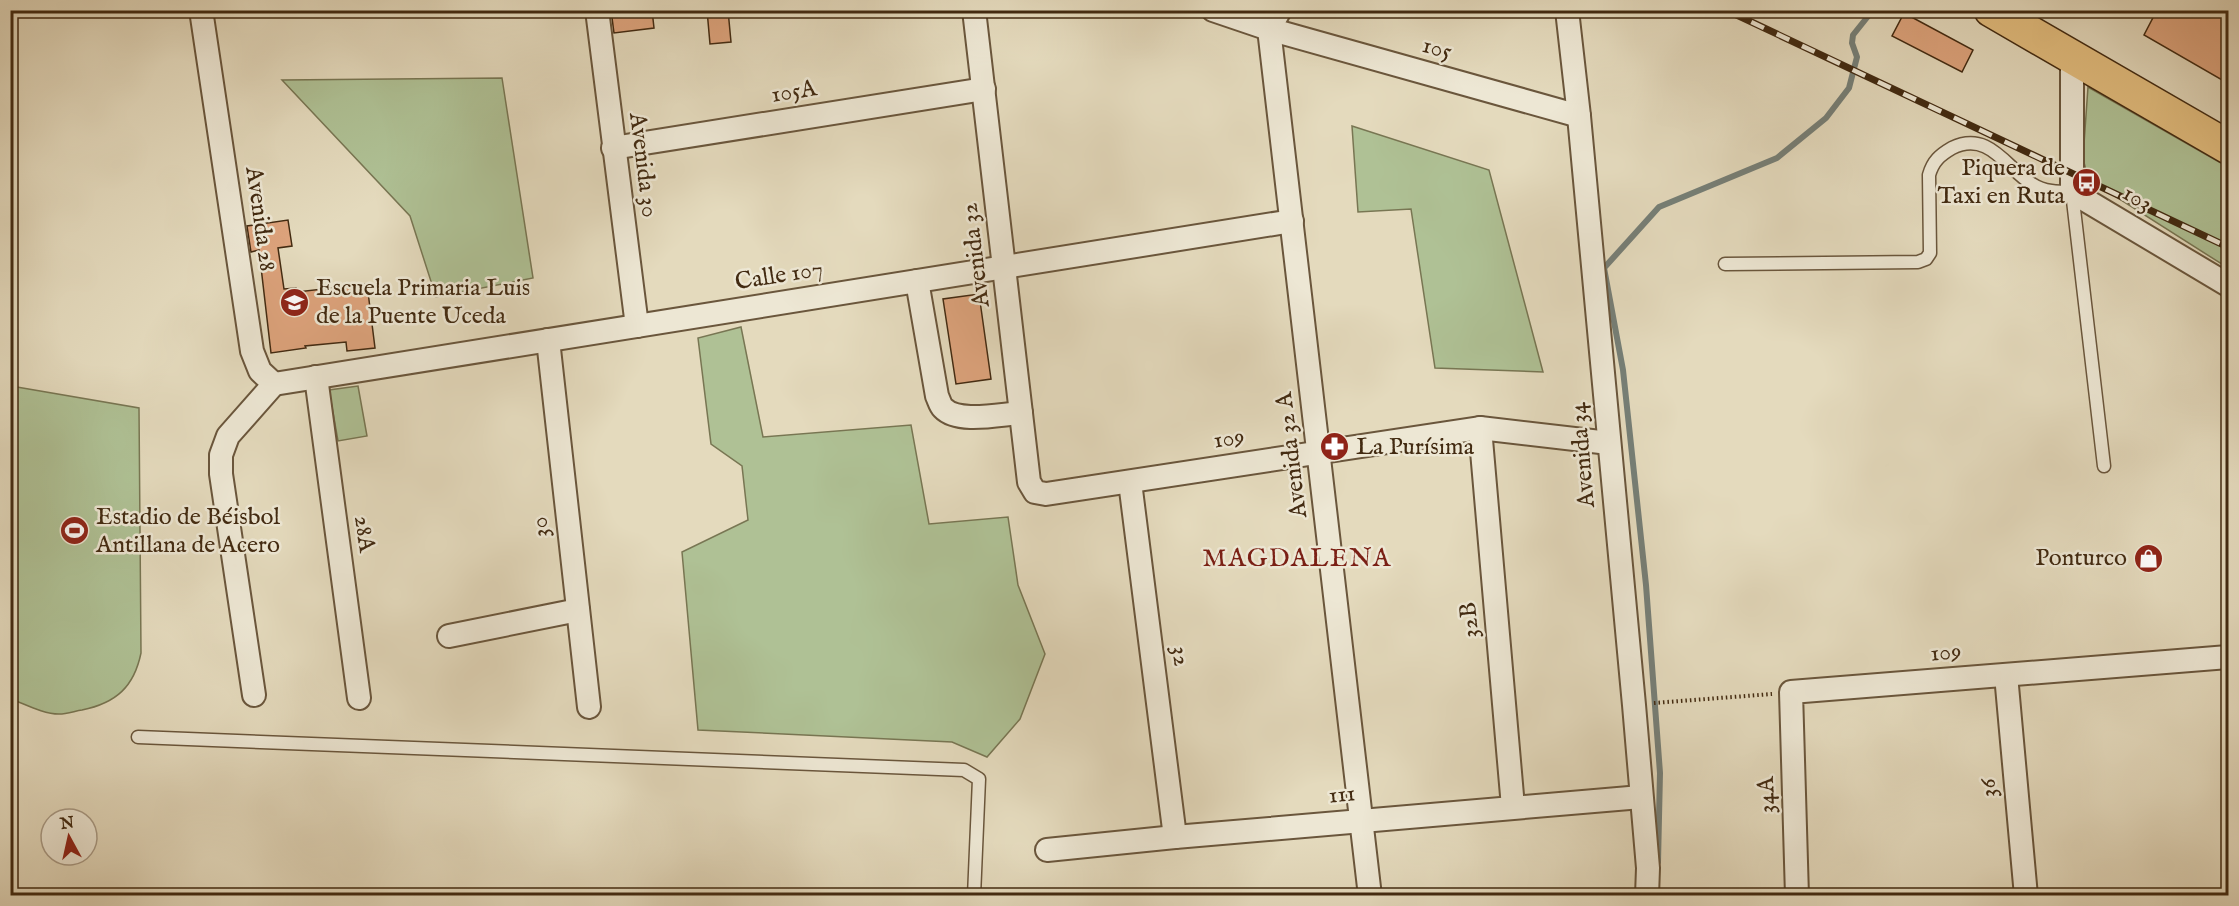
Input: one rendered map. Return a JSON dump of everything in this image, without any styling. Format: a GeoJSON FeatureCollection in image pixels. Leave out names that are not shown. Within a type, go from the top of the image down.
{"type":"FeatureCollection","features":[{"type":"Feature","properties":{"kind":"main road"},"geometry":{"type":"LineString","coordinates":[[1991,10],[2229,147]]}},
{"type":"Feature","properties":{"kind":"street","name":"Avenida 28"},"geometry":{"type":"LineString","coordinates":[[201,10],[252,351],[260,370],[274,384]]}},
{"type":"Feature","properties":{"kind":"street","name":"Avenida 30"},"geometry":{"type":"LineString","coordinates":[[597,10],[637,326]]}},
{"type":"Feature","properties":{"kind":"street","name":"Avenida 32"},"geometry":{"type":"LineString","coordinates":[[974,10],[1029,482],[1035,492]]}},
{"type":"Feature","properties":{"kind":"street","name":"105"},"geometry":{"type":"LineString","coordinates":[[1213,10],[1274,20],[1579,116]]}},
{"type":"Feature","properties":{"kind":"street","name":"Avenida 34"},"geometry":{"type":"LineString","coordinates":[[1567,10],[1579,116],[1648,868],[1647,896]]}},
{"type":"Feature","properties":{"kind":"street","name":"Avenida 32 A"},"geometry":{"type":"LineString","coordinates":[[1274,20],[1292,221],[1370,896]]}},
{"type":"Feature","properties":{"kind":"street"},"geometry":{"type":"LineString","coordinates":[[2072,57],[2072,192]]}},
{"type":"Feature","properties":{"kind":"street","name":"105A"},"geometry":{"type":"LineString","coordinates":[[613,148],[984,88]]}},
{"type":"Feature","properties":{"kind":"street","name":"103"},"geometry":{"type":"LineString","coordinates":[[2072,192],[2229,285]]}},
{"type":"Feature","properties":{"kind":"street","name":"Calle 107"},"geometry":{"type":"LineString","coordinates":[[274,384],[1292,221]]}},
{"type":"Feature","properties":{"kind":"street"},"geometry":{"type":"LineString","coordinates":[[917,281],[937,396],[942,408],[953,416],[966,417],[1021,413]]}},
{"type":"Feature","properties":{"kind":"street","name":"30"},"geometry":{"type":"LineString","coordinates":[[548,340],[589,708]]}},
{"type":"Feature","properties":{"kind":"street","name":"28A"},"geometry":{"type":"LineString","coordinates":[[316,377],[359,698]]}},
{"type":"Feature","properties":{"kind":"street"},"geometry":{"type":"LineString","coordinates":[[254,695],[221,474],[222,455],[228,436],[274,384]]}},
{"type":"Feature","properties":{"kind":"street","name":"109"},"geometry":{"type":"LineString","coordinates":[[1035,492],[1046,494],[1130,482],[1480,428],[1609,443]]}},
{"type":"Feature","properties":{"kind":"street","name":"32B"},"geometry":{"type":"LineString","coordinates":[[1480,428],[1513,807]]}},
{"type":"Feature","properties":{"kind":"street","name":"32"},"geometry":{"type":"LineString","coordinates":[[1130,482],[1175,837]]}},
{"type":"Feature","properties":{"kind":"street"},"geometry":{"type":"LineString","coordinates":[[449,636],[578,610]]}},
{"type":"Feature","properties":{"kind":"street","name":"109"},"geometry":{"type":"LineString","coordinates":[[1791,692],[2229,657]]}},
{"type":"Feature","properties":{"kind":"street","name":"36"},"geometry":{"type":"LineString","coordinates":[[2006,675],[2026,896]]}},
{"type":"Feature","properties":{"kind":"street","name":"34A"},"geometry":{"type":"LineString","coordinates":[[1791,692],[1797,896]]}},
{"type":"Feature","properties":{"kind":"street","name":"111"},"geometry":{"type":"LineString","coordinates":[[1047,850],[1362,820],[1641,797]]}},
{"type":"Feature","properties":{"kind":"lane"},"geometry":{"type":"LineString","coordinates":[[1725,264],[1917,262],[1926,259],[1930,253],[1929,175],[1932,164],[1943,153],[1957,146],[1972,144],[1985,146],[2031,184],[2046,191],[2072,192],[2104,466]]}},
{"type":"Feature","properties":{"kind":"lane"},"geometry":{"type":"LineString","coordinates":[[138,737],[964,770],[979,779],[974,896]]}},
{"type":"Feature","properties":{"kind":"path"},"geometry":{"type":"LineString","coordinates":[[1668,702],[1791,692]]}},
{"type":"Feature","properties":{"kind":"green space"},"geometry":{"type":"Polygon","coordinates":[[[502,78],[533,278],[436,297],[410,216],[282,80],[502,78]]]}},
{"type":"Feature","properties":{"kind":"green space"},"geometry":{"type":"Polygon","coordinates":[[[2088,87],[2228,167],[2228,268],[2088,179],[2083,158],[2088,87]]]}},
{"type":"Feature","properties":{"kind":"green space"},"geometry":{"type":"Polygon","coordinates":[[[1352,126],[1489,170],[1543,372],[1435,368],[1411,209],[1358,212],[1352,126]]]}},
{"type":"Feature","properties":{"kind":"green space"},"geometry":{"type":"Polygon","coordinates":[[[741,327],[763,437],[911,425],[929,524],[1008,517],[1018,585],[1045,654],[1020,719],[987,757],[952,742],[698,730],[682,552],[748,520],[742,466],[711,444],[698,338],[741,327]]]}},
{"type":"Feature","properties":{"kind":"green space","name":"Estadio de Béisbol Antillana de Acero"},"geometry":{"type":"Polygon","coordinates":[[[11,386],[139,408],[141,653],[134,675],[122,692],[105,703],[65,714],[47,712],[11,699],[11,386]]]}},
{"type":"Feature","properties":{"kind":"green space"},"geometry":{"type":"Polygon","coordinates":[[[358,386],[367,436],[338,441],[329,390],[358,386]]]}},
{"type":"Feature","properties":{"kind":"building"},"geometry":{"type":"Polygon","coordinates":[[[611,10],[652,10],[654,28],[614,33],[611,10]]]}},
{"type":"Feature","properties":{"kind":"building"},"geometry":{"type":"Polygon","coordinates":[[[707,10],[728,10],[731,42],[710,44],[707,10]]]}},
{"type":"Feature","properties":{"kind":"building"},"geometry":{"type":"Polygon","coordinates":[[[2157,10],[2229,10],[2229,84],[2144,35],[2157,10]]]}},
{"type":"Feature","properties":{"kind":"building"},"geometry":{"type":"Polygon","coordinates":[[[1904,13],[1973,50],[1962,72],[1892,36],[1904,13]]]}},
{"type":"Feature","properties":{"kind":"building"},"geometry":{"type":"Polygon","coordinates":[[[288,220],[292,246],[278,248],[284,289],[296,288],[297,292],[367,284],[375,348],[347,351],[346,342],[305,346],[306,348],[271,353],[259,250],[251,252],[247,226],[288,220]]]}},
{"type":"Feature","properties":{"kind":"building"},"geometry":{"type":"Polygon","coordinates":[[[979,294],[991,379],[956,384],[943,299],[979,294]]]}},
{"type":"Feature","properties":{"kind":"waterway"},"geometry":{"type":"LineString","coordinates":[[1658,862],[1660,773],[1646,585],[1623,370],[1604,268],[1659,207],[1777,158],[1826,118],[1849,88],[1857,57],[1852,43],[1853,35],[1873,10]]}},
{"type":"Feature","properties":{"kind":"railway"},"geometry":{"type":"LineString","coordinates":[[1726,10],[2228,247]]}},
{"type":"Feature","properties":{"kind":"place","name":"Piquera de Taxi en Ruta"},"geometry":{"type":"Point","coordinates":[2086,182]}},
{"type":"Feature","properties":{"kind":"place","name":"Escuela Primaria Luis de la Puente Uceda"},"geometry":{"type":"Point","coordinates":[295,302]}},
{"type":"Feature","properties":{"kind":"place","name":"La Purísima"},"geometry":{"type":"Point","coordinates":[1335,447]}},
{"type":"Feature","properties":{"kind":"place","name":"Estadio de Béisbol Antillana de Acero"},"geometry":{"type":"Point","coordinates":[75,531]}},
{"type":"Feature","properties":{"kind":"place","name":"Ponturco"},"geometry":{"type":"Point","coordinates":[2148,558]}},
{"type":"Feature","properties":{"kind":"district","name":"MAGDALENA"},"geometry":{"type":"Point","coordinates":[1297,558]}}]}
